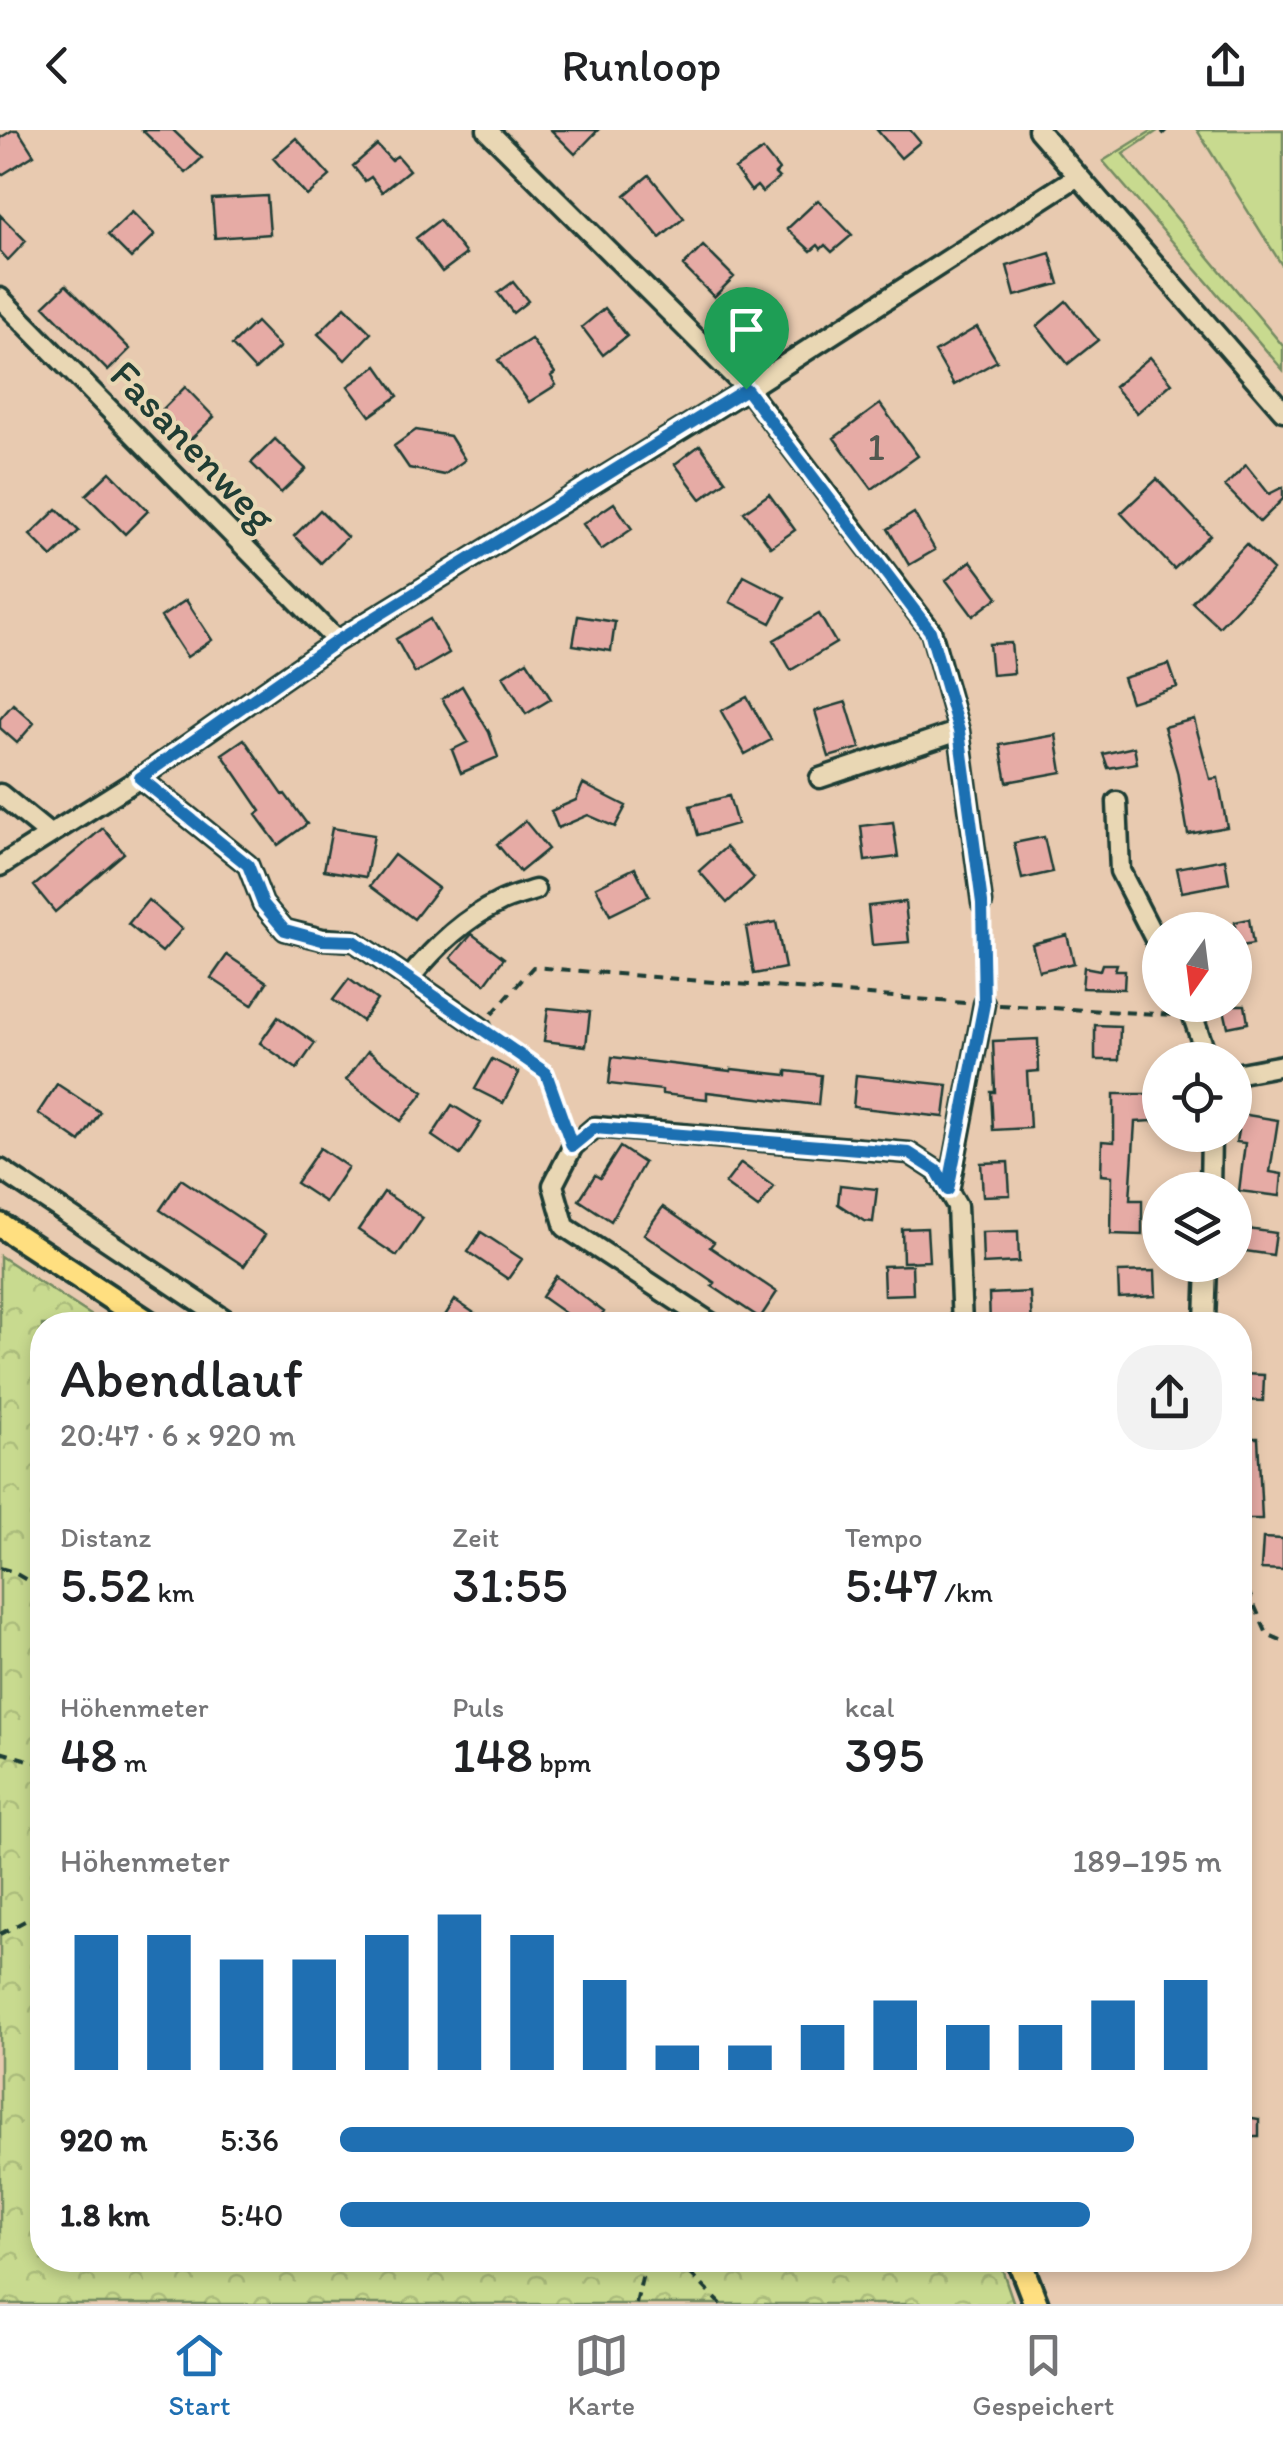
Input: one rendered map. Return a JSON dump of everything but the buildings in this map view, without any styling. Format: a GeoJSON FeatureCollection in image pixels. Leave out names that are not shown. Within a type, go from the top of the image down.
{"type":"FeatureCollection","features":[{"type":"Feature","properties":{"kind":"main road"},"geometry":{"type":"LineString","coordinates":[[0,1225],[132,1312]]}},
{"type":"Feature","properties":{"kind":"main road"},"geometry":{"type":"LineString","coordinates":[[1024,2272],[1036,2304]]}},
{"type":"Feature","properties":{"kind":"street"},"geometry":{"type":"LineString","coordinates":[[487,130],[746,389],[930,631],[959,731],[982,903]]}},
{"type":"Feature","properties":{"kind":"street"},"geometry":{"type":"LineString","coordinates":[[1038,130],[1283,411]]}},
{"type":"Feature","properties":{"kind":"street"},"geometry":{"type":"LineString","coordinates":[[0,866],[140,778],[337,641],[746,389],[1078,176]]}},
{"type":"Feature","properties":{"kind":"street","name":"Fasanenweg"},"geometry":{"type":"LineString","coordinates":[[0,298],[337,641]]}},
{"type":"Feature","properties":{"kind":"street"},"geometry":{"type":"LineString","coordinates":[[820,778],[959,731]]}},
{"type":"Feature","properties":{"kind":"street"},"geometry":{"type":"LineString","coordinates":[[140,778],[248,865],[263,904],[285,930],[322,940],[354,941],[480,1028]]}},
{"type":"Feature","properties":{"kind":"street"},"geometry":{"type":"LineString","coordinates":[[0,794],[49,834]]}},
{"type":"Feature","properties":{"kind":"street"},"geometry":{"type":"LineString","coordinates":[[1117,802],[1120,871],[1142,914]]}},
{"type":"Feature","properties":{"kind":"street"},"geometry":{"type":"LineString","coordinates":[[409,980],[427,957],[463,925],[498,903],[535,890]]}},
{"type":"Feature","properties":{"kind":"street"},"geometry":{"type":"LineString","coordinates":[[948,1190],[984,1004]]}},
{"type":"Feature","properties":{"kind":"street"},"geometry":{"type":"LineString","coordinates":[[1252,1071],[1283,1065]]}},
{"type":"Feature","properties":{"kind":"street"},"geometry":{"type":"LineString","coordinates":[[694,1312],[565,1227],[553,1185],[572,1146],[594,1128],[909,1153],[937,1171],[957,1206],[961,1312]]}},
{"type":"Feature","properties":{"kind":"street"},"geometry":{"type":"LineString","coordinates":[[0,1169],[214,1312]]}},
{"type":"Feature","properties":{"kind":"street"},"geometry":{"type":"LineString","coordinates":[[1205,1312],[1206,1282]]}},
{"type":"Feature","properties":{"kind":"path"},"geometry":{"type":"LineString","coordinates":[[982,903],[984,1004]]}},
{"type":"Feature","properties":{"kind":"path"},"geometry":{"type":"LineString","coordinates":[[572,1146],[546,1073],[480,1028],[533,967],[984,1004],[1142,1009]]}},
{"type":"Feature","properties":{"kind":"path"},"geometry":{"type":"LineString","coordinates":[[0,1568],[30,1582]]}},
{"type":"Feature","properties":{"kind":"path"},"geometry":{"type":"LineString","coordinates":[[1252,1600],[1267,1634],[1283,1641]]}},
{"type":"Feature","properties":{"kind":"path"},"geometry":{"type":"LineString","coordinates":[[0,1752],[30,1761]]}},
{"type":"Feature","properties":{"kind":"path"},"geometry":{"type":"LineString","coordinates":[[0,1934],[30,1918]]}},
{"type":"Feature","properties":{"kind":"path"},"geometry":{"type":"LineString","coordinates":[[636,2304],[643,2272]]}},
{"type":"Feature","properties":{"kind":"path"},"geometry":{"type":"LineString","coordinates":[[689,2272],[720,2304]]}},
{"type":"Feature","properties":{"kind":"green space"},"geometry":{"type":"Polygon","coordinates":[[[1159,130],[1123,154],[1283,346],[1283,370],[1103,161],[1159,130]]]}},
{"type":"Feature","properties":{"kind":"green space"},"geometry":{"type":"Polygon","coordinates":[[[1197,130],[1283,130],[1283,267],[1197,130]]]}},
{"type":"Feature","properties":{"kind":"green space"},"geometry":{"type":"Polygon","coordinates":[[[0,1256],[86,1312],[30,1312],[30,2272],[1003,2272],[1014,2304],[0,2304],[0,1256]]]}},
{"type":"Feature","properties":{"kind":"route"},"geometry":{"type":"LineString","coordinates":[[746,389],[930,631],[959,731],[982,903],[984,1004],[948,1190],[937,1171],[909,1153],[594,1128],[572,1146],[546,1073],[354,941],[322,940],[285,930],[263,904],[248,865],[140,778],[337,641],[746,389]]}}]}
